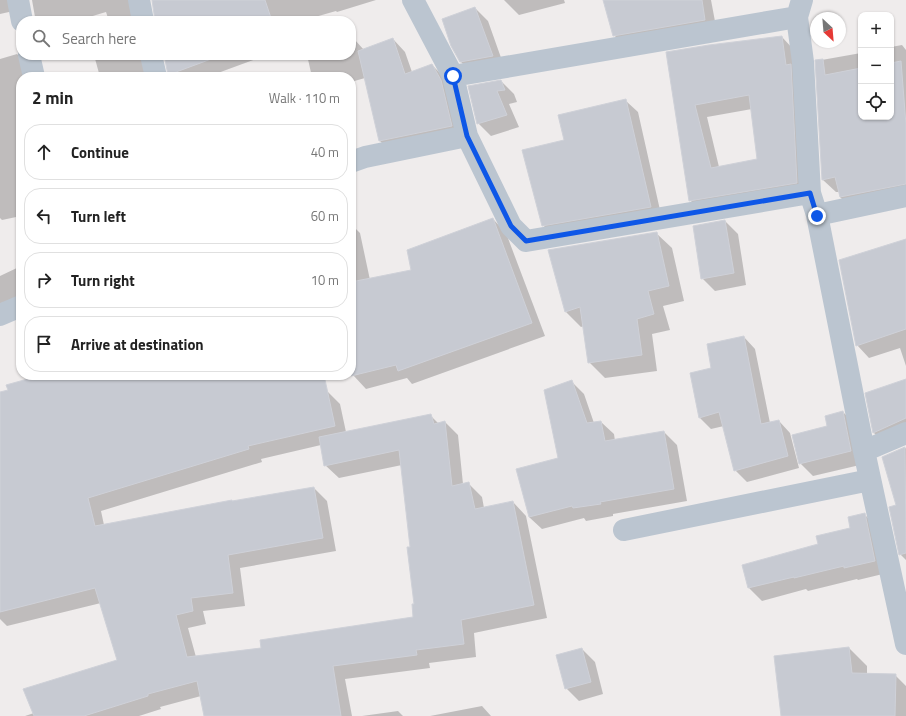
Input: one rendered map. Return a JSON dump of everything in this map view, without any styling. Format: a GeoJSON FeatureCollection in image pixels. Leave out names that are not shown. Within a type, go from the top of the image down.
{"type":"FeatureCollection","features":[{"type":"Feature","properties":{"kind":"street"},"geometry":{"type":"LineString","coordinates":[[18,0],[21,16]]}},
{"type":"Feature","properties":{"kind":"street"},"geometry":{"type":"LineString","coordinates":[[139,0],[142,16]]}},
{"type":"Feature","properties":{"kind":"street"},"geometry":{"type":"LineString","coordinates":[[413,0],[453,76],[467,136],[511,226],[526,241],[810,193]]}},
{"type":"Feature","properties":{"kind":"street"},"geometry":{"type":"LineString","coordinates":[[453,76],[799,8],[810,193],[817,216],[870,480],[906,644]]}},
{"type":"Feature","properties":{"kind":"street"},"geometry":{"type":"LineString","coordinates":[[30,60],[33,72]]}},
{"type":"Feature","properties":{"kind":"street"},"geometry":{"type":"LineString","coordinates":[[152,60],[155,72]]}},
{"type":"Feature","properties":{"kind":"street"},"geometry":{"type":"LineString","coordinates":[[356,160],[365,157],[467,136]]}},
{"type":"Feature","properties":{"kind":"street"},"geometry":{"type":"LineString","coordinates":[[817,216],[906,196]]}},
{"type":"Feature","properties":{"kind":"street"},"geometry":{"type":"LineString","coordinates":[[0,314],[16,308]]}},
{"type":"Feature","properties":{"kind":"street"},"geometry":{"type":"LineString","coordinates":[[864,451],[906,433]]}},
{"type":"Feature","properties":{"kind":"street"},"geometry":{"type":"LineString","coordinates":[[624,530],[870,480]]}},
{"type":"Feature","properties":{"kind":"building"},"geometry":{"type":"Polygon","coordinates":[[[152,0],[265,0],[270,16],[154,16],[152,0]]]}},
{"type":"Feature","properties":{"kind":"building"},"geometry":{"type":"Polygon","coordinates":[[[603,0],[702,0],[705,20],[613,36],[603,0]]]}},
{"type":"Feature","properties":{"kind":"building"},"geometry":{"type":"Polygon","coordinates":[[[475,7],[493,56],[460,62],[451,46],[442,19],[475,7]]]}},
{"type":"Feature","properties":{"kind":"building"},"geometry":{"type":"Polygon","coordinates":[[[782,36],[786,65],[791,64],[797,183],[689,201],[666,52],[782,36]],[[749,95],[695,105],[711,168],[757,159],[749,95]]]}},
{"type":"Feature","properties":{"kind":"building"},"geometry":{"type":"Polygon","coordinates":[[[393,38],[405,74],[432,64],[441,80],[452,126],[379,141],[358,51],[393,38]]]}},
{"type":"Feature","properties":{"kind":"building"},"geometry":{"type":"Polygon","coordinates":[[[823,59],[825,75],[858,69],[858,120],[894,120],[894,62],[901,61],[906,125],[906,184],[840,197],[835,177],[822,180],[815,60],[823,59]]]}},
{"type":"Feature","properties":{"kind":"building"},"geometry":{"type":"Polygon","coordinates":[[[165,60],[208,60],[176,72],[167,72],[165,60]]]}},
{"type":"Feature","properties":{"kind":"building"},"geometry":{"type":"Polygon","coordinates":[[[501,80],[505,90],[497,91],[507,115],[477,124],[468,86],[501,80]]]}},
{"type":"Feature","properties":{"kind":"building"},"geometry":{"type":"Polygon","coordinates":[[[626,99],[651,207],[542,226],[522,150],[564,140],[558,115],[626,99]]]}},
{"type":"Feature","properties":{"kind":"building"},"geometry":{"type":"Polygon","coordinates":[[[493,218],[532,323],[398,371],[396,365],[356,375],[356,281],[411,270],[407,250],[493,218]]]}},
{"type":"Feature","properties":{"kind":"building"},"geometry":{"type":"Polygon","coordinates":[[[725,220],[734,273],[701,279],[693,226],[725,220]]]}},
{"type":"Feature","properties":{"kind":"building"},"geometry":{"type":"Polygon","coordinates":[[[657,232],[669,286],[648,291],[654,314],[637,319],[642,355],[588,363],[580,307],[565,312],[548,250],[657,232]]]}},
{"type":"Feature","properties":{"kind":"building"},"geometry":{"type":"Polygon","coordinates":[[[906,239],[906,329],[856,346],[839,260],[906,239]]]}},
{"type":"Feature","properties":{"kind":"building"},"geometry":{"type":"Polygon","coordinates":[[[744,336],[761,424],[779,420],[788,456],[734,471],[719,412],[699,418],[690,373],[711,368],[707,344],[744,336]]]}},
{"type":"Feature","properties":{"kind":"building"},"geometry":{"type":"Polygon","coordinates":[[[906,379],[906,418],[873,433],[865,393],[906,379]]]}},
{"type":"Feature","properties":{"kind":"building"},"geometry":{"type":"Polygon","coordinates":[[[24,380],[325,380],[335,426],[248,446],[249,449],[88,498],[95,526],[232,500],[314,487],[323,538],[228,555],[233,593],[191,598],[193,611],[176,615],[187,657],[261,648],[260,640],[413,617],[412,604],[414,604],[407,547],[410,547],[399,450],[324,466],[319,437],[431,414],[434,424],[445,421],[452,486],[469,482],[475,509],[513,501],[534,605],[461,620],[464,644],[416,650],[417,655],[333,666],[341,716],[204,716],[197,681],[148,694],[148,696],[84,716],[34,716],[23,689],[117,660],[95,588],[0,612],[0,392],[8,390],[6,385],[24,380]]]}},
{"type":"Feature","properties":{"kind":"building"},"geometry":{"type":"Polygon","coordinates":[[[572,380],[587,423],[601,421],[605,441],[664,431],[674,489],[600,502],[601,504],[573,508],[572,506],[529,517],[516,469],[558,458],[544,390],[572,380]]]}},
{"type":"Feature","properties":{"kind":"building"},"geometry":{"type":"Polygon","coordinates":[[[843,411],[851,451],[799,464],[792,435],[827,426],[825,416],[843,411]]]}},
{"type":"Feature","properties":{"kind":"building"},"geometry":{"type":"Polygon","coordinates":[[[905,447],[906,553],[899,555],[889,507],[896,505],[882,457],[905,447]]]}},
{"type":"Feature","properties":{"kind":"building"},"geometry":{"type":"Polygon","coordinates":[[[865,513],[875,561],[844,568],[844,566],[748,588],[742,565],[818,544],[816,536],[850,528],[848,517],[865,513]]]}},
{"type":"Feature","properties":{"kind":"building"},"geometry":{"type":"Polygon","coordinates":[[[849,647],[852,673],[896,674],[895,716],[781,716],[774,656],[849,647]]]}},
{"type":"Feature","properties":{"kind":"building"},"geometry":{"type":"Polygon","coordinates":[[[582,648],[591,682],[565,689],[556,655],[582,648]]]}},
{"type":"Feature","properties":{"kind":"route"},"geometry":{"type":"LineString","coordinates":[[453,76],[467,136],[511,226],[526,241],[551,238],[810,193],[817,216]]}}]}
